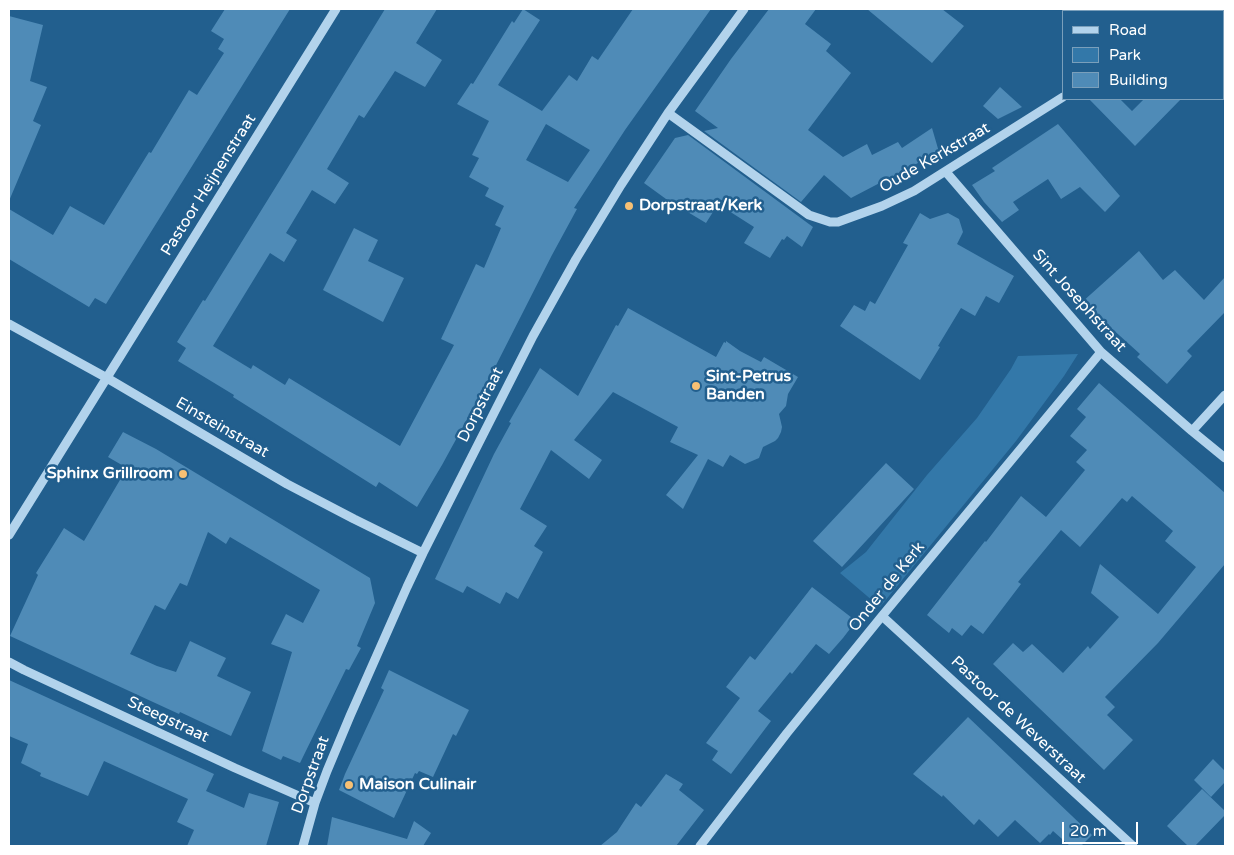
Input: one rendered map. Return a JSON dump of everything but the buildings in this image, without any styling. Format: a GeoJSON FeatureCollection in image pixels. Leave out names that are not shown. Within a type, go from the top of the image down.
{"type":"FeatureCollection","features":[{"type":"Feature","properties":{"kind":"street","name":"Pastoor Heijnenstraat"},"geometry":{"type":"LineString","coordinates":[[9,535],[336,9]]}},
{"type":"Feature","properties":{"kind":"street","name":"Dorpstraat"},"geometry":{"type":"LineString","coordinates":[[303,846],[315,803],[350,716],[423,553],[533,336],[621,185],[668,113],[744,9]]}},
{"type":"Feature","properties":{"kind":"street","name":"Oude Kerkstraat"},"geometry":{"type":"LineString","coordinates":[[668,113],[809,215],[830,222],[838,222],[882,206],[914,191],[1062,98]]}},
{"type":"Feature","properties":{"kind":"street","name":"Sint Josephstraat"},"geometry":{"type":"LineString","coordinates":[[946,172],[1101,352],[1225,458]]}},
{"type":"Feature","properties":{"kind":"street","name":"Einsteinstraat"},"geometry":{"type":"LineString","coordinates":[[9,324],[107,378],[287,484],[354,520],[423,553]]}},
{"type":"Feature","properties":{"kind":"street","name":"Onder de Kerk"},"geometry":{"type":"LineString","coordinates":[[700,846],[787,733],[1101,352]]}},
{"type":"Feature","properties":{"kind":"street"},"geometry":{"type":"LineString","coordinates":[[1192,431],[1225,394]]}},
{"type":"Feature","properties":{"kind":"street","name":"Pastoor de Weverstraat"},"geometry":{"type":"LineString","coordinates":[[882,616],[1133,846]]}},
{"type":"Feature","properties":{"kind":"street","name":"Steegstraat"},"geometry":{"type":"LineString","coordinates":[[9,662],[235,768],[315,803]]}},
{"type":"Feature","properties":{"kind":"green space"},"geometry":{"type":"Polygon","coordinates":[[[1078,354],[1016,441],[880,607],[840,573],[866,552],[927,475],[977,418],[1018,356],[1078,354]]]}},
{"type":"Feature","properties":{"kind":"place","name":"Dorpstraat/Kerk"},"geometry":{"type":"Point","coordinates":[629,206]}},
{"type":"Feature","properties":{"kind":"place","name":"Sint-Petrus Banden"},"geometry":{"type":"Point","coordinates":[696,386]}},
{"type":"Feature","properties":{"kind":"place","name":"Sphinx Grillroom"},"geometry":{"type":"Point","coordinates":[183,474]}},
{"type":"Feature","properties":{"kind":"place","name":"Maison Culinair"},"geometry":{"type":"Point","coordinates":[349,785]}}]}
